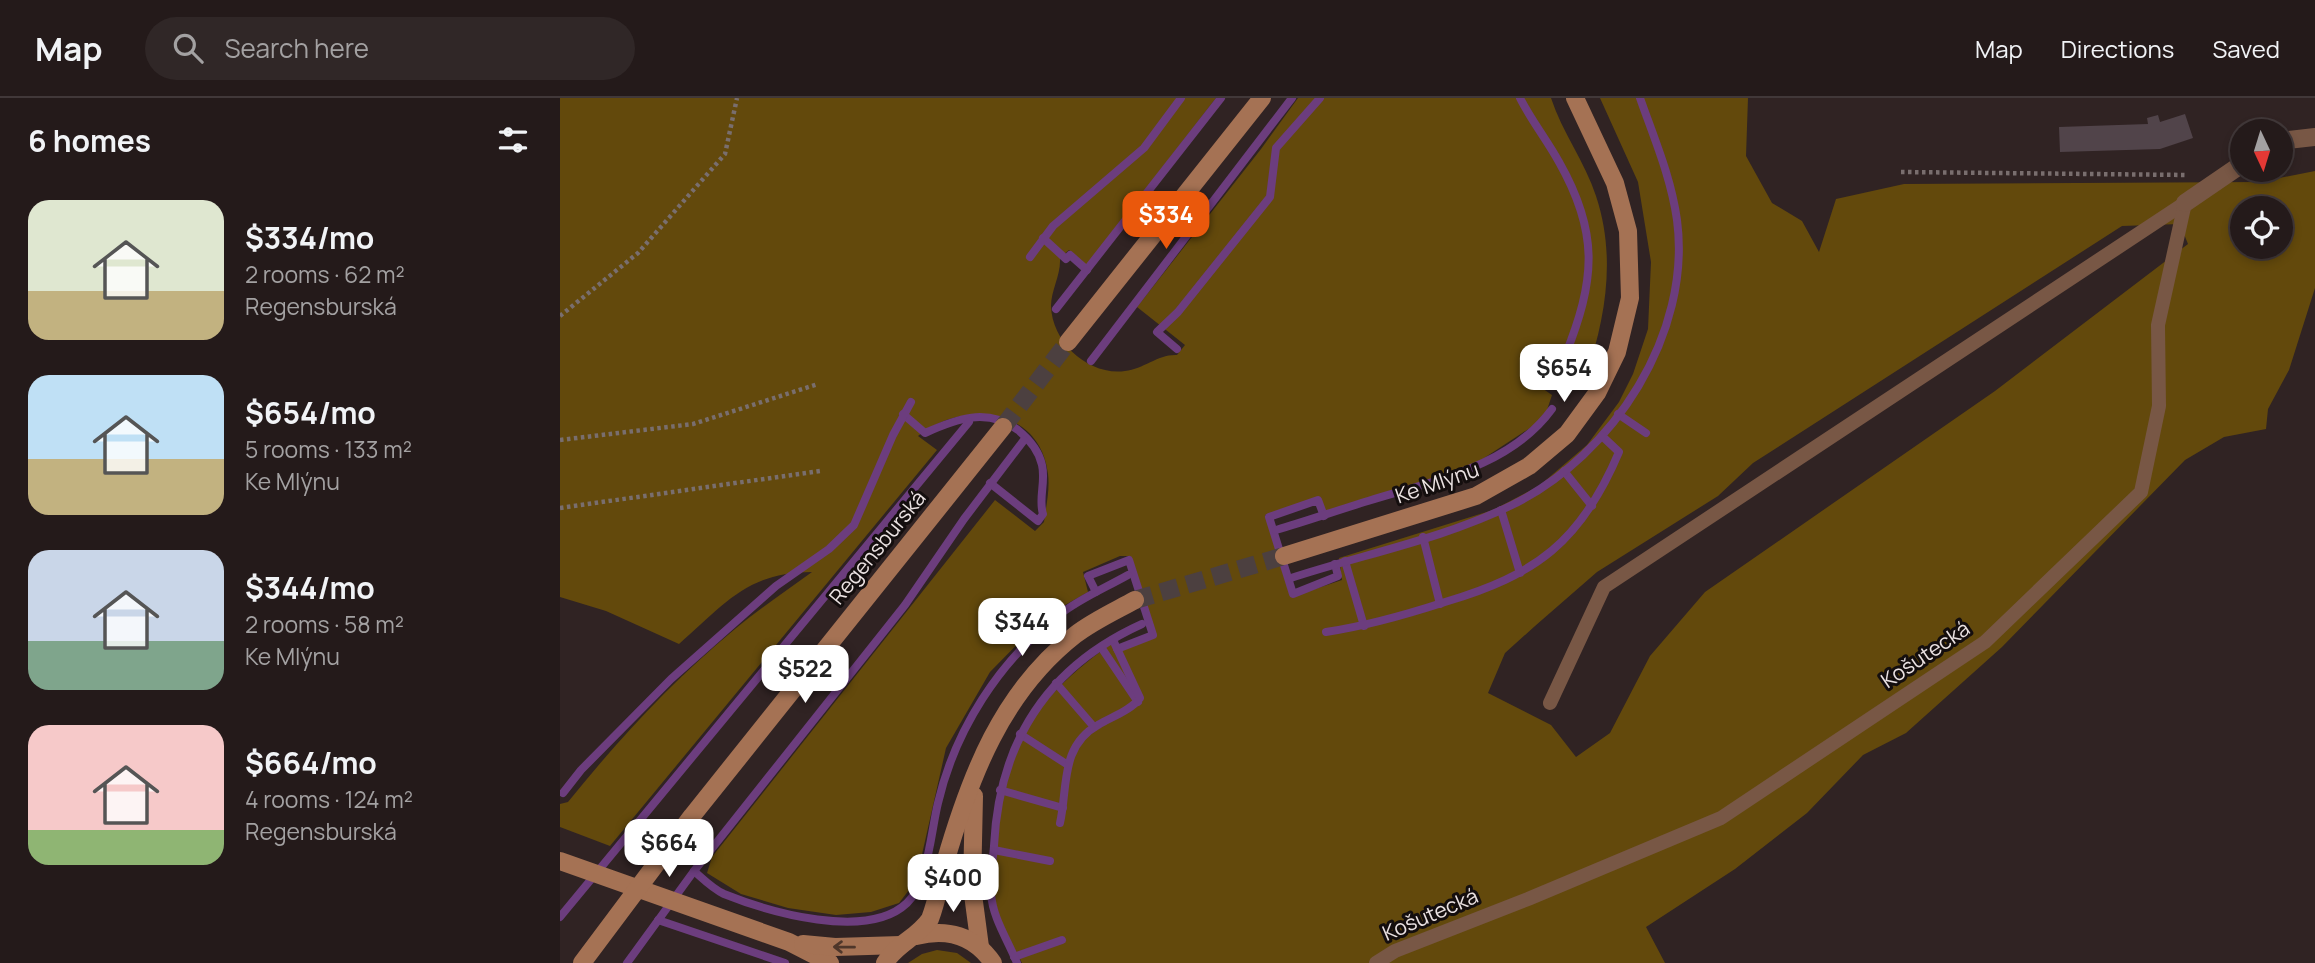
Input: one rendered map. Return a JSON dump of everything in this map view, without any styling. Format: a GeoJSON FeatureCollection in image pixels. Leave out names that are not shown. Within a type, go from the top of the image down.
{"type":"FeatureCollection","features":[{"type":"Feature","properties":{"kind":"street"},"geometry":{"type":"LineString","coordinates":[[1068,342],[1262,98]]}},
{"type":"Feature","properties":{"kind":"street","name":"Ke Mlýnu"},"geometry":{"type":"LineString","coordinates":[[1284,556],[1476,496],[1530,466],[1567,434],[1597,393],[1617,352],[1630,298],[1629,231],[1615,183],[1575,98]]}},
{"type":"Feature","properties":{"kind":"street"},"geometry":{"type":"LineString","coordinates":[[2293,140],[2315,137]]}},
{"type":"Feature","properties":{"kind":"street"},"geometry":{"type":"LineString","coordinates":[[2185,203],[2230,172]]}},
{"type":"Feature","properties":{"kind":"street","name":"Regensburská"},"geometry":{"type":"LineString","coordinates":[[582,963],[692,816],[1003,427]]}},
{"type":"Feature","properties":{"kind":"street"},"geometry":{"type":"LineString","coordinates":[[885,963],[930,919],[975,775],[989,740],[1012,701],[1037,669],[1076,634],[1135,600]]}},
{"type":"Feature","properties":{"kind":"street"},"geometry":{"type":"LineString","coordinates":[[975,775],[972,887],[980,947]]}},
{"type":"Feature","properties":{"kind":"street"},"geometry":{"type":"LineString","coordinates":[[560,861],[789,942],[830,963]]}},
{"type":"Feature","properties":{"kind":"street"},"geometry":{"type":"LineString","coordinates":[[789,942],[835,947],[908,941],[932,932],[950,933],[966,938],[980,947],[993,963]]}},
{"type":"Feature","properties":{"kind":"lane"},"geometry":{"type":"LineString","coordinates":[[1550,703],[1604,587],[2185,203]]}},
{"type":"Feature","properties":{"kind":"lane","name":"Košutecká"},"geometry":{"type":"LineString","coordinates":[[1376,963],[1395,951],[1528,900],[1721,818],[1985,642],[2141,492],[2159,406],[2158,325],[2185,203]]}},
{"type":"Feature","properties":{"kind":"path"},"geometry":{"type":"LineString","coordinates":[[560,316],[638,253],[725,154],[737,98]]}},
{"type":"Feature","properties":{"kind":"path"},"geometry":{"type":"LineString","coordinates":[[1901,172],[2189,175]]}},
{"type":"Feature","properties":{"kind":"path"},"geometry":{"type":"LineString","coordinates":[[560,440],[693,425],[818,384]]}},
{"type":"Feature","properties":{"kind":"path"},"geometry":{"type":"LineString","coordinates":[[560,508],[820,471]]}},
{"type":"Feature","properties":{"kind":"shaded area"},"geometry":{"type":"Polygon","coordinates":[[[560,98],[1216,98],[1086,266],[1069,250],[1060,258],[1051,306],[1058,332],[1065,344],[1086,362],[1098,368],[1125,371],[1177,355],[1185,345],[1137,307],[1298,98],[1551,98],[1596,196],[1606,241],[1603,309],[1586,376],[1579,380],[1546,363],[1536,384],[1552,395],[1546,413],[1533,426],[1459,472],[1325,513],[1320,497],[1265,515],[1291,597],[1342,580],[1339,558],[1493,510],[1539,486],[1587,445],[1619,402],[1633,374],[1648,329],[1651,262],[1638,182],[1600,98],[1748,98],[1746,156],[1772,203],[1802,221],[1819,252],[1836,199],[1904,184],[2293,182],[2293,175],[2315,171],[2315,288],[2289,370],[2268,409],[2266,429],[2224,437],[2185,460],[2002,647],[1906,733],[1863,755],[1807,813],[1735,869],[1646,927],[1665,963],[1022,963],[1002,923],[994,894],[1001,811],[1007,781],[1015,754],[1027,729],[1061,685],[1111,644],[1116,652],[1155,637],[1130,556],[1120,556],[1083,572],[1088,592],[1044,617],[990,672],[946,748],[916,881],[899,903],[871,912],[836,915],[788,908],[741,894],[707,873],[712,857],[995,500],[1035,531],[1044,522],[1048,474],[1042,451],[1030,434],[1015,423],[996,416],[976,414],[956,417],[918,436],[937,450],[610,846],[560,827],[560,804],[568,802],[626,733],[690,669],[744,622],[812,572],[789,573],[753,584],[724,604],[679,644],[606,611],[560,597],[560,98]],[[2180,224],[2122,226],[1753,463],[1718,496],[1597,572],[1505,653],[1488,693],[1551,725],[1576,757],[1610,733],[1650,656],[1705,592],[1995,391],[2188,244],[2180,224]]]}},
{"type":"Feature","properties":{"kind":"shaded area"},"geometry":{"type":"Polygon","coordinates":[[[937,950],[957,953],[971,963],[908,963],[922,954],[937,950]]]}},
{"type":"Feature","properties":{"kind":"building"},"geometry":{"type":"Polygon","coordinates":[[[2185,114],[2193,138],[2160,149],[2060,152],[2059,127],[2148,124],[2147,118],[2158,115],[2160,122],[2185,114]]]}},
{"type":"Feature","properties":{"kind":"waterway"},"geometry":{"type":"LineString","coordinates":[[1030,257],[1053,226],[1144,148],[1181,98]]}},
{"type":"Feature","properties":{"kind":"waterway"},"geometry":{"type":"LineString","coordinates":[[1056,309],[1221,98]]}},
{"type":"Feature","properties":{"kind":"waterway"},"geometry":{"type":"LineString","coordinates":[[1091,361],[1292,98]]}},
{"type":"Feature","properties":{"kind":"waterway"},"geometry":{"type":"LineString","coordinates":[[1177,349],[1157,332],[1178,312],[1270,197],[1276,148],[1320,98]]}},
{"type":"Feature","properties":{"kind":"waterway"},"geometry":{"type":"LineString","coordinates":[[1520,98],[1572,188],[1587,235],[1587,281],[1565,356]]}},
{"type":"Feature","properties":{"kind":"waterway"},"geometry":{"type":"LineString","coordinates":[[1291,578],[1431,537],[1512,505],[1549,483],[1583,455],[1613,423],[1638,386],[1658,347],[1672,305],[1678,263],[1677,220],[1671,188],[1640,98]]}},
{"type":"Feature","properties":{"kind":"waterway"},"geometry":{"type":"LineString","coordinates":[[1043,238],[1066,259],[1070,255],[1087,270]]}},
{"type":"Feature","properties":{"kind":"waterway"},"geometry":{"type":"LineString","coordinates":[[563,793],[581,770],[671,679],[776,586],[829,549],[854,525],[893,435],[911,402]]}},
{"type":"Feature","properties":{"kind":"waterway"},"geometry":{"type":"LineString","coordinates":[[1276,530],[1468,469],[1515,445],[1535,429],[1552,409]]}},
{"type":"Feature","properties":{"kind":"waterway"},"geometry":{"type":"LineString","coordinates":[[903,414],[925,433],[948,423],[983,417],[1006,423],[1018,430],[1033,446],[1041,460],[1043,514],[1038,521],[990,483]]}},
{"type":"Feature","properties":{"kind":"waterway"},"geometry":{"type":"LineString","coordinates":[[1618,414],[1646,433]]}},
{"type":"Feature","properties":{"kind":"waterway"},"geometry":{"type":"LineString","coordinates":[[560,917],[969,422]]}},
{"type":"Feature","properties":{"kind":"waterway"},"geometry":{"type":"LineString","coordinates":[[1326,632],[1386,620],[1477,591],[1505,580],[1552,551],[1589,510],[1619,452],[1602,436]]}},
{"type":"Feature","properties":{"kind":"waterway"},"geometry":{"type":"LineString","coordinates":[[627,963],[694,871],[905,605],[964,519],[1024,440]]}},
{"type":"Feature","properties":{"kind":"waterway"},"geometry":{"type":"LineString","coordinates":[[1564,471],[1592,506]]}},
{"type":"Feature","properties":{"kind":"waterway"},"geometry":{"type":"LineString","coordinates":[[1324,516],[1318,500],[1269,517],[1293,594],[1338,576],[1335,564]]}},
{"type":"Feature","properties":{"kind":"waterway"},"geometry":{"type":"LineString","coordinates":[[1501,510],[1520,573]]}},
{"type":"Feature","properties":{"kind":"waterway"},"geometry":{"type":"LineString","coordinates":[[1423,537],[1440,604]]}},
{"type":"Feature","properties":{"kind":"waterway"},"geometry":{"type":"LineString","coordinates":[[1096,592],[1088,576],[1129,560],[1153,635],[1117,649]]}},
{"type":"Feature","properties":{"kind":"waterway"},"geometry":{"type":"LineString","coordinates":[[1345,561],[1364,626]]}},
{"type":"Feature","properties":{"kind":"waterway"},"geometry":{"type":"LineString","coordinates":[[694,871],[724,894],[791,915],[817,920],[868,920],[889,914],[907,903],[920,883],[924,870],[946,776],[956,749],[982,699],[999,675],[1037,633],[1075,604],[1128,575]]}},
{"type":"Feature","properties":{"kind":"waterway"},"geometry":{"type":"LineString","coordinates":[[1017,963],[995,912],[991,888],[998,809],[1006,774],[1018,742],[1034,712],[1055,686],[1080,662],[1142,624]]}},
{"type":"Feature","properties":{"kind":"waterway"},"geometry":{"type":"LineString","coordinates":[[1060,823],[1068,768],[1077,744],[1098,725],[1126,710],[1140,698],[1113,640]]}},
{"type":"Feature","properties":{"kind":"waterway"},"geometry":{"type":"LineString","coordinates":[[1101,647],[1138,702]]}},
{"type":"Feature","properties":{"kind":"waterway"},"geometry":{"type":"LineString","coordinates":[[1056,683],[1094,727]]}},
{"type":"Feature","properties":{"kind":"waterway"},"geometry":{"type":"LineString","coordinates":[[1020,734],[1068,765]]}},
{"type":"Feature","properties":{"kind":"waterway"},"geometry":{"type":"LineString","coordinates":[[1000,790],[1063,808]]}},
{"type":"Feature","properties":{"kind":"waterway"},"geometry":{"type":"LineString","coordinates":[[994,850],[1050,861]]}},
{"type":"Feature","properties":{"kind":"waterway"},"geometry":{"type":"LineString","coordinates":[[658,920],[785,963]]}},
{"type":"Feature","properties":{"kind":"waterway"},"geometry":{"type":"LineString","coordinates":[[1014,957],[1062,940]]}},
{"type":"Feature","properties":{"kind":"tunnel"},"geometry":{"type":"LineString","coordinates":[[1003,427],[1068,342]]}},
{"type":"Feature","properties":{"kind":"tunnel"},"geometry":{"type":"LineString","coordinates":[[1135,600],[1284,556]]}}]}
